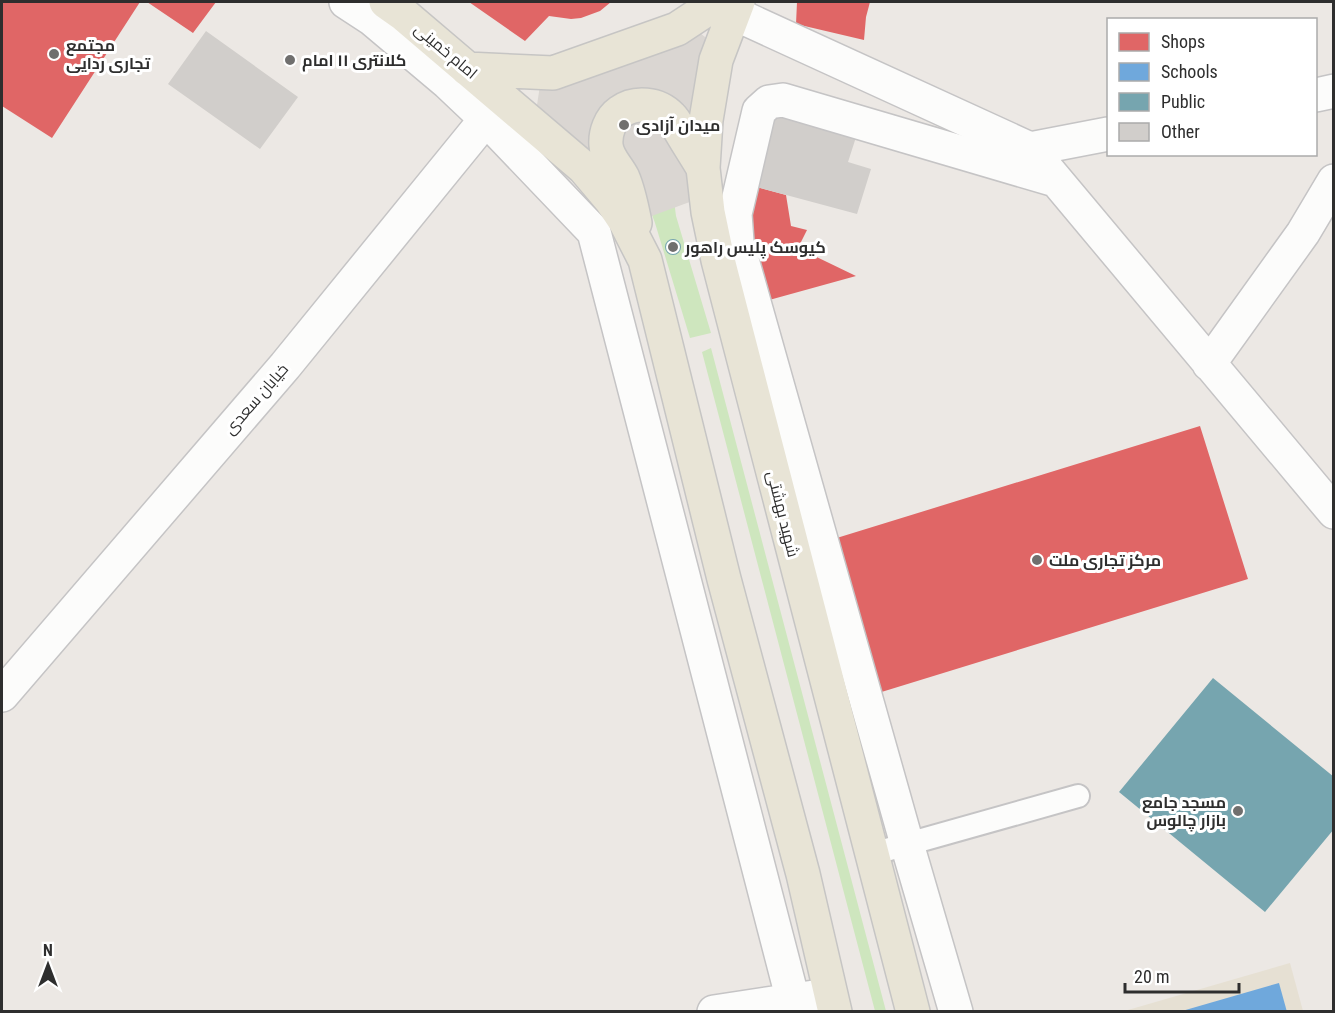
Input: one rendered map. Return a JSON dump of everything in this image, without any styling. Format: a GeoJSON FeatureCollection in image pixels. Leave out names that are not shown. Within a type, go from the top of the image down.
{"type":"FeatureCollection","features":[{"type":"Feature","properties":{"kind":"main road"},"geometry":{"type":"LineString","coordinates":[[467,69],[553,73],[676,29],[730,5]]}},
{"type":"Feature","properties":{"kind":"main road","name":"شهید بهشتی"},"geometry":{"type":"LineString","coordinates":[[730,5],[716,60],[706,120],[703,168],[708,212],[718,261],[913,1011]]}},
{"type":"Feature","properties":{"kind":"main road","name":"امام خمینی"},"geometry":{"type":"LineString","coordinates":[[396,6],[467,69],[496,110]]}},
{"type":"Feature","properties":{"kind":"main road"},"geometry":{"type":"LineString","coordinates":[[703,168],[671,118],[663,110],[652,105],[640,104],[618,113],[606,133],[609,157],[622,176],[628,194],[724,579],[803,874],[833,1003]]}},
{"type":"Feature","properties":{"kind":"main road"},"geometry":{"type":"LineString","coordinates":[[496,110],[584,168],[625,221],[645,260]]}},
{"type":"Feature","properties":{"kind":"street"},"geometry":{"type":"LineString","coordinates":[[346,2],[372,20],[448,83],[496,110],[594,232],[794,1006]]}},
{"type":"Feature","properties":{"kind":"street"},"geometry":{"type":"LineString","coordinates":[[730,5],[1030,149],[1334,512]]}},
{"type":"Feature","properties":{"kind":"street"},"geometry":{"type":"LineString","coordinates":[[1317,95],[1334,92]]}},
{"type":"Feature","properties":{"kind":"street"},"geometry":{"type":"LineString","coordinates":[[956,1011],[737,242],[735,214],[759,111],[769,102],[783,100],[1055,180]]}},
{"type":"Feature","properties":{"kind":"street","name":"خیابان سعدی"},"geometry":{"type":"LineString","coordinates":[[2,694],[285,366],[496,110]]}},
{"type":"Feature","properties":{"kind":"street"},"geometry":{"type":"LineString","coordinates":[[1030,149],[1107,134]]}},
{"type":"Feature","properties":{"kind":"street"},"geometry":{"type":"LineString","coordinates":[[1209,364],[1304,233],[1334,181]]}},
{"type":"Feature","properties":{"kind":"street"},"geometry":{"type":"LineString","coordinates":[[714,1011],[833,1003]]}},
{"type":"Feature","properties":{"kind":"lane"},"geometry":{"type":"LineString","coordinates":[[872,854],[1078,796]]}},
{"type":"Feature","properties":{"kind":"shaded area","name":"میدان آزادی"},"geometry":{"type":"Polygon","coordinates":[[[681,18],[724,52],[714,193],[622,227],[533,131],[543,66],[681,18]]]}},
{"type":"Feature","properties":{"kind":"shaded area"},"geometry":{"type":"Polygon","coordinates":[[[1290,963],[1303,1011],[1121,1012],[1290,963]]]}},
{"type":"Feature","properties":{"kind":"green space"},"geometry":{"type":"Polygon","coordinates":[[[672,185],[676,216],[711,333],[690,338],[645,196],[672,185]]]}},
{"type":"Feature","properties":{"kind":"green space"},"geometry":{"type":"Polygon","coordinates":[[[711,348],[886,1011],[875,1011],[702,352],[711,348]]]}},
{"type":"Feature","properties":{"kind":"building: Shops","name":"مجتمع تجاری ردایی"},"geometry":{"type":"Polygon","coordinates":[[[2,2],[140,2],[52,138],[2,106],[2,2]]]}},
{"type":"Feature","properties":{"kind":"building: Shops"},"geometry":{"type":"Polygon","coordinates":[[[147,2],[216,2],[193,33],[147,2]]]}},
{"type":"Feature","properties":{"kind":"building: Shops"},"geometry":{"type":"Polygon","coordinates":[[[469,2],[611,2],[600,11],[581,18],[549,16],[525,41],[469,2]]]}},
{"type":"Feature","properties":{"kind":"building: Shops"},"geometry":{"type":"Polygon","coordinates":[[[797,2],[870,2],[864,40],[796,24],[797,2]]]}},
{"type":"Feature","properties":{"kind":"building: Shops"},"geometry":{"type":"Polygon","coordinates":[[[745,184],[786,195],[791,226],[807,230],[798,248],[856,276],[758,303],[745,184]]]}},
{"type":"Feature","properties":{"kind":"building: Shops","name":"مرکز تجاری ملت"},"geometry":{"type":"Polygon","coordinates":[[[1200,426],[1248,579],[875,694],[827,541],[1200,426]]]}},
{"type":"Feature","properties":{"kind":"building: Schools"},"geometry":{"type":"Polygon","coordinates":[[[1279,983],[1287,1012],[1182,1012],[1182,1011],[1279,983]]]}},
{"type":"Feature","properties":{"kind":"building: Public","name":"کیوسک پلیس راهور"},"geometry":{"type":"Polygon","coordinates":[[[670,239],[676,239],[681,247],[679,253],[670,255],[665,250],[665,244],[670,239]]]}},
{"type":"Feature","properties":{"kind":"building: Public","name":"مسجد جامع بازار چالوس"},"geometry":{"type":"Polygon","coordinates":[[[1213,678],[1334,777],[1334,829],[1265,912],[1119,792],[1213,678]]]}},
{"type":"Feature","properties":{"kind":"building: Other"},"geometry":{"type":"Polygon","coordinates":[[[206,31],[298,97],[260,149],[168,84],[206,31]]]}},
{"type":"Feature","properties":{"kind":"building: Other"},"geometry":{"type":"Polygon","coordinates":[[[766,113],[858,131],[848,162],[871,169],[857,214],[745,184],[766,113]]]}},
{"type":"Feature","properties":{"kind":"place","name":"مجتمع تجاری ردایی"},"geometry":{"type":"Point","coordinates":[54,54]}},
{"type":"Feature","properties":{"kind":"place","name":"کلانتری ۱۱ امام"},"geometry":{"type":"Point","coordinates":[290,60]}},
{"type":"Feature","properties":{"kind":"place","name":"میدان آزادی"},"geometry":{"type":"Point","coordinates":[624,125]}},
{"type":"Feature","properties":{"kind":"place","name":"کیوسک پلیس راهور"},"geometry":{"type":"Point","coordinates":[673,247]}},
{"type":"Feature","properties":{"kind":"place","name":"مرکز تجاری ملت"},"geometry":{"type":"Point","coordinates":[1037,560]}},
{"type":"Feature","properties":{"kind":"place","name":"مسجد جامع بازار چالوس"},"geometry":{"type":"Point","coordinates":[1238,811]}}]}
